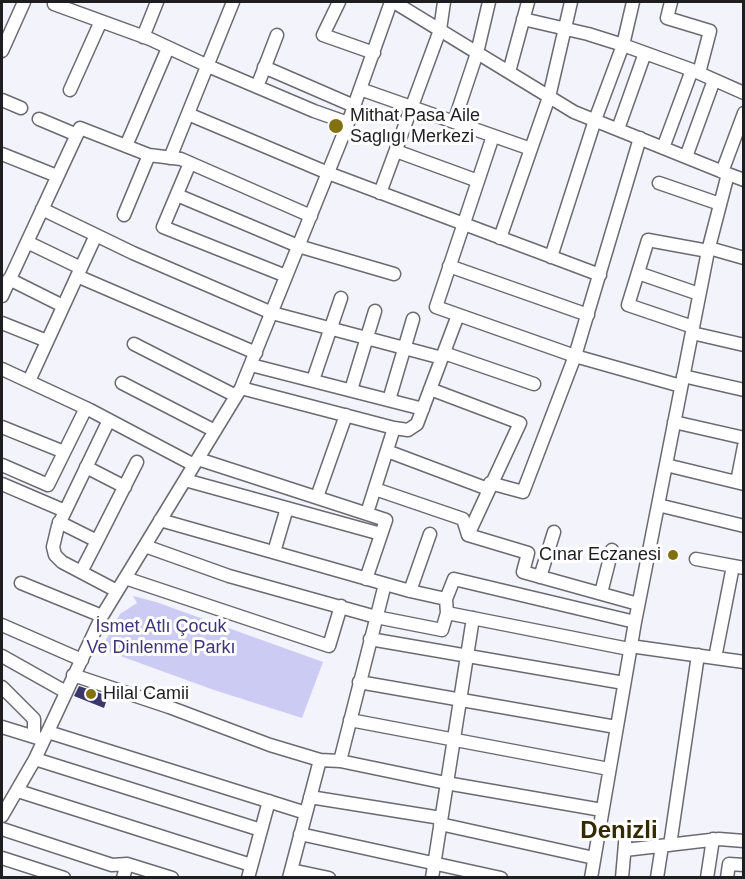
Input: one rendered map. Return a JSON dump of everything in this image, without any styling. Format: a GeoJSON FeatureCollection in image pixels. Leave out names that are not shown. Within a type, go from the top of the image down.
{"type":"FeatureCollection","features":[{"type":"Feature","properties":{"kind":"street"},"geometry":{"type":"LineString","coordinates":[[2,51],[24,2]]}},
{"type":"Feature","properties":{"kind":"street"},"geometry":{"type":"LineString","coordinates":[[52,2],[143,37],[314,111],[348,123]]}},
{"type":"Feature","properties":{"kind":"street"},"geometry":{"type":"LineString","coordinates":[[143,37],[157,2]]}},
{"type":"Feature","properties":{"kind":"street"},"geometry":{"type":"LineString","coordinates":[[170,158],[233,2]]}},
{"type":"Feature","properties":{"kind":"street"},"geometry":{"type":"LineString","coordinates":[[339,2],[323,34],[374,53]]}},
{"type":"Feature","properties":{"kind":"street"},"geometry":{"type":"LineString","coordinates":[[3,811],[18,791],[35,759],[42,736],[102,616],[239,392],[348,123],[392,2],[574,112],[744,180]]}},
{"type":"Feature","properties":{"kind":"street"},"geometry":{"type":"LineString","coordinates":[[380,193],[440,30],[444,2]]}},
{"type":"Feature","properties":{"kind":"street"},"geometry":{"type":"LineString","coordinates":[[454,122],[477,53],[489,2]]}},
{"type":"Feature","properties":{"kind":"street"},"geometry":{"type":"LineString","coordinates":[[509,72],[528,2]]}},
{"type":"Feature","properties":{"kind":"street"},"geometry":{"type":"LineString","coordinates":[[500,238],[549,97],[571,2]]}},
{"type":"Feature","properties":{"kind":"street"},"geometry":{"type":"LineString","coordinates":[[551,257],[623,45],[633,2]]}},
{"type":"Feature","properties":{"kind":"street"},"geometry":{"type":"LineString","coordinates":[[663,148],[696,71],[710,31],[667,18],[671,2]]}},
{"type":"Feature","properties":{"kind":"street"},"geometry":{"type":"LineString","coordinates":[[523,19],[623,45],[696,71],[744,93]]}},
{"type":"Feature","properties":{"kind":"street"},"geometry":{"type":"LineString","coordinates":[[70,90],[101,21]]}},
{"type":"Feature","properties":{"kind":"street"},"geometry":{"type":"LineString","coordinates":[[257,87],[277,35]]}},
{"type":"Feature","properties":{"kind":"street"},"geometry":{"type":"LineString","coordinates":[[126,146],[168,48]]}},
{"type":"Feature","properties":{"kind":"street"},"geometry":{"type":"LineString","coordinates":[[618,129],[645,53]]}},
{"type":"Feature","properties":{"kind":"street"},"geometry":{"type":"LineString","coordinates":[[264,67],[354,106]]}},
{"type":"Feature","properties":{"kind":"street"},"geometry":{"type":"LineString","coordinates":[[686,157],[714,80]]}},
{"type":"Feature","properties":{"kind":"street"},"geometry":{"type":"LineString","coordinates":[[360,89],[531,149]]}},
{"type":"Feature","properties":{"kind":"street"},"geometry":{"type":"LineString","coordinates":[[2,100],[21,108]]}},
{"type":"Feature","properties":{"kind":"street"},"geometry":{"type":"LineString","coordinates":[[591,878],[630,647],[708,249],[720,204],[725,173],[744,113]]}},
{"type":"Feature","properties":{"kind":"street"},"geometry":{"type":"LineString","coordinates":[[188,114],[328,173],[600,275]]}},
{"type":"Feature","properties":{"kind":"street"},"geometry":{"type":"LineString","coordinates":[[39,119],[77,135]]}},
{"type":"Feature","properties":{"kind":"street"},"geometry":{"type":"LineString","coordinates":[[2,296],[80,128],[149,155],[181,159],[310,216]]}},
{"type":"Feature","properties":{"kind":"street"},"geometry":{"type":"LineString","coordinates":[[493,136],[436,307],[575,356],[682,381],[744,390]]}},
{"type":"Feature","properties":{"kind":"street"},"geometry":{"type":"LineString","coordinates":[[387,451],[489,486],[523,492],[575,356],[640,138]]}},
{"type":"Feature","properties":{"kind":"street"},"geometry":{"type":"LineString","coordinates":[[396,151],[478,181]]}},
{"type":"Feature","properties":{"kind":"street"},"geometry":{"type":"LineString","coordinates":[[2,154],[57,176]]}},
{"type":"Feature","properties":{"kind":"street"},"geometry":{"type":"LineString","coordinates":[[124,215],[149,155]]}},
{"type":"Feature","properties":{"kind":"street"},"geometry":{"type":"LineString","coordinates":[[190,163],[163,227],[286,276]]}},
{"type":"Feature","properties":{"kind":"street"},"geometry":{"type":"LineString","coordinates":[[659,183],[720,204]]}},
{"type":"Feature","properties":{"kind":"street"},"geometry":{"type":"LineString","coordinates":[[177,195],[298,246],[394,274]]}},
{"type":"Feature","properties":{"kind":"street"},"geometry":{"type":"LineString","coordinates":[[42,209],[96,236],[272,313],[404,349],[443,356],[534,384]]}},
{"type":"Feature","properties":{"kind":"street"},"geometry":{"type":"LineString","coordinates":[[29,381],[96,236]]}},
{"type":"Feature","properties":{"kind":"street"},"geometry":{"type":"LineString","coordinates":[[744,258],[708,249],[648,240],[628,306],[692,330],[744,345]]}},
{"type":"Feature","properties":{"kind":"street"},"geometry":{"type":"LineString","coordinates":[[27,242],[79,272],[253,359],[313,380],[423,409]]}},
{"type":"Feature","properties":{"kind":"street"},"geometry":{"type":"LineString","coordinates":[[449,266],[588,315]]}},
{"type":"Feature","properties":{"kind":"street"},"geometry":{"type":"LineString","coordinates":[[638,273],[699,294]]}},
{"type":"Feature","properties":{"kind":"street"},"geometry":{"type":"LineString","coordinates":[[9,279],[63,306]]}},
{"type":"Feature","properties":{"kind":"street"},"geometry":{"type":"LineString","coordinates":[[313,380],[340,298]]}},
{"type":"Feature","properties":{"kind":"street"},"geometry":{"type":"LineString","coordinates":[[351,390],[375,311]]}},
{"type":"Feature","properties":{"kind":"street"},"geometry":{"type":"LineString","coordinates":[[134,344],[239,392],[408,430],[417,424],[458,315]]}},
{"type":"Feature","properties":{"kind":"street"},"geometry":{"type":"LineString","coordinates":[[389,400],[413,319]]}},
{"type":"Feature","properties":{"kind":"street"},"geometry":{"type":"LineString","coordinates":[[2,322],[47,341]]}},
{"type":"Feature","properties":{"kind":"street"},"geometry":{"type":"LineString","coordinates":[[2,369],[196,462],[317,497],[386,520],[366,579]]}},
{"type":"Feature","properties":{"kind":"street"},"geometry":{"type":"LineString","coordinates":[[122,383],[215,431]]}},
{"type":"Feature","properties":{"kind":"street"},"geometry":{"type":"LineString","coordinates":[[430,389],[520,423],[468,535]]}},
{"type":"Feature","properties":{"kind":"street"},"geometry":{"type":"LineString","coordinates":[[2,465],[48,485],[86,408]]}},
{"type":"Feature","properties":{"kind":"street"},"geometry":{"type":"LineString","coordinates":[[317,497],[346,415]]}},
{"type":"Feature","properties":{"kind":"street"},"geometry":{"type":"LineString","coordinates":[[109,420],[62,516],[53,546],[62,562],[117,591]]}},
{"type":"Feature","properties":{"kind":"street"},"geometry":{"type":"LineString","coordinates":[[674,422],[744,438]]}},
{"type":"Feature","properties":{"kind":"street"},"geometry":{"type":"LineString","coordinates":[[2,427],[64,452]]}},
{"type":"Feature","properties":{"kind":"street"},"geometry":{"type":"LineString","coordinates":[[367,513],[394,428]]}},
{"type":"Feature","properties":{"kind":"street"},"geometry":{"type":"LineString","coordinates":[[666,465],[740,483],[744,446]]}},
{"type":"Feature","properties":{"kind":"street"},"geometry":{"type":"LineString","coordinates":[[81,572],[137,462]]}},
{"type":"Feature","properties":{"kind":"street"},"geometry":{"type":"LineString","coordinates":[[86,467],[125,487]]}},
{"type":"Feature","properties":{"kind":"street"},"geometry":{"type":"LineString","coordinates":[[185,480],[381,534]]}},
{"type":"Feature","properties":{"kind":"street"},"geometry":{"type":"LineString","coordinates":[[2,484],[62,516],[97,541]]}},
{"type":"Feature","properties":{"kind":"street"},"geometry":{"type":"LineString","coordinates":[[375,489],[463,519],[468,535]]}},
{"type":"Feature","properties":{"kind":"street"},"geometry":{"type":"LineString","coordinates":[[658,505],[744,526]]}},
{"type":"Feature","properties":{"kind":"street"},"geometry":{"type":"LineString","coordinates":[[274,552],[287,508]]}},
{"type":"Feature","properties":{"kind":"street"},"geometry":{"type":"LineString","coordinates":[[160,520],[366,579],[446,599]]}},
{"type":"Feature","properties":{"kind":"street"},"geometry":{"type":"LineString","coordinates":[[540,577],[554,532]]}},
{"type":"Feature","properties":{"kind":"street"},"geometry":{"type":"LineString","coordinates":[[410,591],[430,534]]}},
{"type":"Feature","properties":{"kind":"street"},"geometry":{"type":"LineString","coordinates":[[468,535],[528,553],[523,572],[638,604]]}},
{"type":"Feature","properties":{"kind":"street"},"geometry":{"type":"LineString","coordinates":[[145,546],[229,576],[376,617],[442,630],[447,612],[446,599],[454,579],[635,622]]}},
{"type":"Feature","properties":{"kind":"street"},"geometry":{"type":"LineString","coordinates":[[601,593],[612,550]]}},
{"type":"Feature","properties":{"kind":"street"},"geometry":{"type":"LineString","coordinates":[[696,559],[738,567],[715,658]]}},
{"type":"Feature","properties":{"kind":"street"},"geometry":{"type":"LineString","coordinates":[[125,578],[329,646],[341,606]]}},
{"type":"Feature","properties":{"kind":"street"},"geometry":{"type":"LineString","coordinates":[[21,583],[102,616]]}},
{"type":"Feature","properties":{"kind":"street"},"geometry":{"type":"LineString","coordinates":[[340,761],[385,584]]}},
{"type":"Feature","properties":{"kind":"street"},"geometry":{"type":"LineString","coordinates":[[447,612],[630,647],[744,662]]}},
{"type":"Feature","properties":{"kind":"street"},"geometry":{"type":"LineString","coordinates":[[432,878],[473,618]]}},
{"type":"Feature","properties":{"kind":"street"},"geometry":{"type":"LineString","coordinates":[[2,625],[82,660]]}},
{"type":"Feature","properties":{"kind":"street"},"geometry":{"type":"LineString","coordinates":[[370,639],[624,683]]}},
{"type":"Feature","properties":{"kind":"street"},"geometry":{"type":"LineString","coordinates":[[657,878],[666,845],[698,655]]}},
{"type":"Feature","properties":{"kind":"street"},"geometry":{"type":"LineString","coordinates":[[2,656],[66,692]]}},
{"type":"Feature","properties":{"kind":"street"},"geometry":{"type":"LineString","coordinates":[[73,675],[169,707],[270,745],[320,760],[340,761],[446,783],[602,810]]}},
{"type":"Feature","properties":{"kind":"street"},"geometry":{"type":"LineString","coordinates":[[359,682],[616,727]]}},
{"type":"Feature","properties":{"kind":"street"},"geometry":{"type":"LineString","coordinates":[[2,687],[34,719],[42,736]]}},
{"type":"Feature","properties":{"kind":"street"},"geometry":{"type":"LineString","coordinates":[[350,720],[609,769]]}},
{"type":"Feature","properties":{"kind":"street"},"geometry":{"type":"LineString","coordinates":[[2,727],[42,736],[306,813]]}},
{"type":"Feature","properties":{"kind":"street"},"geometry":{"type":"LineString","coordinates":[[35,759],[261,830]]}},
{"type":"Feature","properties":{"kind":"street"},"geometry":{"type":"LineString","coordinates":[[320,760],[290,874],[329,878]]}},
{"type":"Feature","properties":{"kind":"street"},"geometry":{"type":"LineString","coordinates":[[18,791],[249,871],[269,801]]}},
{"type":"Feature","properties":{"kind":"street"},"geometry":{"type":"LineString","coordinates":[[310,797],[440,821],[594,858]]}},
{"type":"Feature","properties":{"kind":"street"},"geometry":{"type":"LineString","coordinates":[[2,829],[112,865],[127,864],[172,878]]}},
{"type":"Feature","properties":{"kind":"street"},"geometry":{"type":"LineString","coordinates":[[599,830],[626,832],[626,850],[621,878]]}},
{"type":"Feature","properties":{"kind":"street"},"geometry":{"type":"LineString","coordinates":[[300,834],[501,878]]}},
{"type":"Feature","properties":{"kind":"street"},"geometry":{"type":"LineString","coordinates":[[707,878],[713,839]]}},
{"type":"Feature","properties":{"kind":"street"},"geometry":{"type":"LineString","coordinates":[[626,850],[713,839],[744,841]]}},
{"type":"Feature","properties":{"kind":"street"},"geometry":{"type":"LineString","coordinates":[[2,858],[64,878]]}},
{"type":"Feature","properties":{"kind":"street"},"geometry":{"type":"LineString","coordinates":[[123,878],[127,864]]}},
{"type":"Feature","properties":{"kind":"street"},"geometry":{"type":"LineString","coordinates":[[727,878],[729,864],[744,865]]}},
{"type":"Feature","properties":{"kind":"green space","name":"İsmet Atlı Çocuk Ve Dinlenme Parkı"},"geometry":{"type":"Polygon","coordinates":[[[133,596],[156,602],[323,662],[302,718],[214,690],[101,649],[120,614],[137,603],[133,596]]]}},
{"type":"Feature","properties":{"kind":"building","name":"Hilal Camii"},"geometry":{"type":"Polygon","coordinates":[[[79,686],[108,696],[104,708],[74,696],[79,686]]]}},
{"type":"Feature","properties":{"kind":"place","name":"Mithat Pasa Aile Saglıgı Merkezi"},"geometry":{"type":"Point","coordinates":[336,126]}},
{"type":"Feature","properties":{"kind":"place","name":"Cınar Eczanesi"},"geometry":{"type":"Point","coordinates":[673,555]}},
{"type":"Feature","properties":{"kind":"place","name":"Hilal Camii"},"geometry":{"type":"Point","coordinates":[91,694]}},
{"type":"Feature","properties":{"kind":"district","name":"Denizli"},"geometry":{"type":"Point","coordinates":[619,831]}}]}
